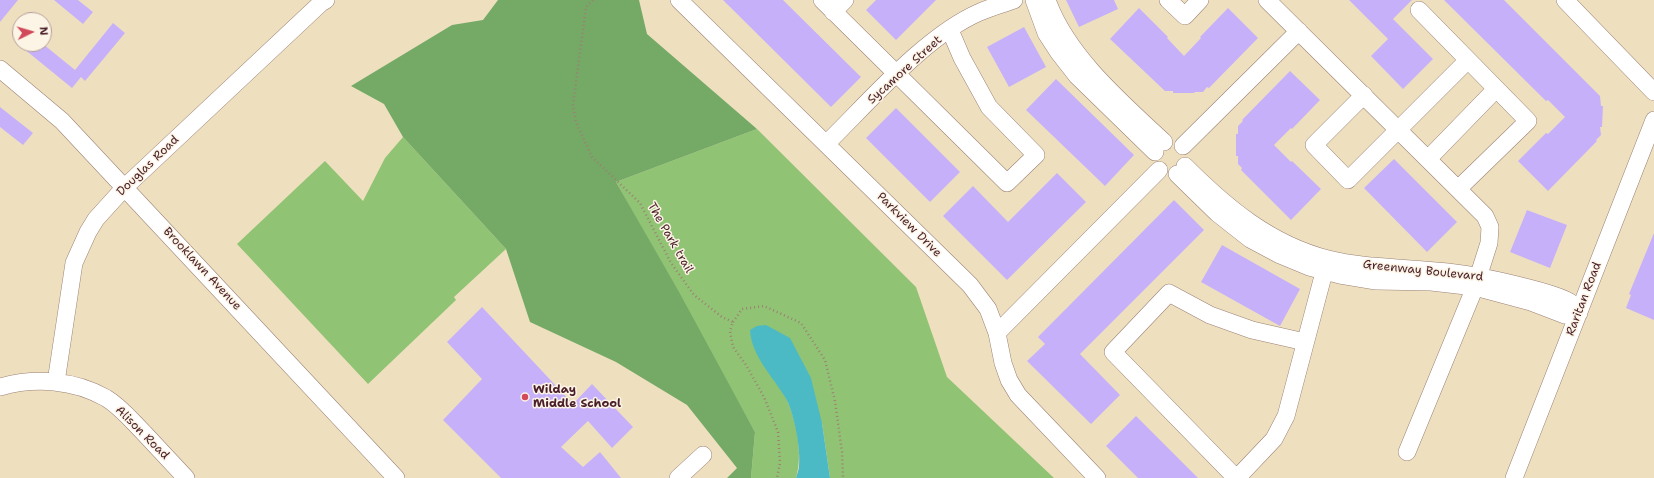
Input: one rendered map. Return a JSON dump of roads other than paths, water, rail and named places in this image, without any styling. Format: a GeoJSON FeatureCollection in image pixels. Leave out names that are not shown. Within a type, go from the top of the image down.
{"type":"FeatureCollection","features":[{"type":"Feature","properties":{"kind":"street","name":"Parkview Drive"},"geometry":{"type":"LineString","coordinates":[[679,0],[970,285],[988,309],[997,333],[1003,363],[1009,380],[1018,395],[1097,478]]}},
{"type":"Feature","properties":{"kind":"street","name":"Sycamore Street"},"geometry":{"type":"LineString","coordinates":[[826,144],[896,74],[924,49],[950,30],[980,12],[1014,0]]}},
{"type":"Feature","properties":{"kind":"street"},"geometry":{"type":"LineString","coordinates":[[1034,0],[1046,33],[1077,76],[1159,147]]}},
{"type":"Feature","properties":{"kind":"street"},"geometry":{"type":"LineString","coordinates":[[1047,0],[1059,26],[1076,53],[1159,147]]}},
{"type":"Feature","properties":{"kind":"street"},"geometry":{"type":"LineString","coordinates":[[1168,0],[1185,16],[1200,0]]}},
{"type":"Feature","properties":{"kind":"street"},"geometry":{"type":"LineString","coordinates":[[1267,0],[1485,216],[1490,227],[1489,243],[1477,281],[1407,452]]}},
{"type":"Feature","properties":{"kind":"street"},"geometry":{"type":"LineString","coordinates":[[1565,0],[1654,92]]}},
{"type":"Feature","properties":{"kind":"street","name":"Douglas Road"},"geometry":{"type":"LineString","coordinates":[[56,382],[74,263],[83,242],[96,219],[125,187],[322,1]]}},
{"type":"Feature","properties":{"kind":"street"},"geometry":{"type":"LineString","coordinates":[[833,4],[896,74],[1007,183],[1036,155],[988,107],[962,58],[950,30]]}},
{"type":"Feature","properties":{"kind":"street"},"geometry":{"type":"LineString","coordinates":[[1419,10],[1528,121],[1458,189]]}},
{"type":"Feature","properties":{"kind":"street"},"geometry":{"type":"LineString","coordinates":[[1183,146],[1299,31]]}},
{"type":"Feature","properties":{"kind":"street"},"geometry":{"type":"LineString","coordinates":[[1364,96],[1314,145],[1348,180],[1468,60]]}},
{"type":"Feature","properties":{"kind":"street","name":"Brooklawn Avenue"},"geometry":{"type":"LineString","coordinates":[[0,69],[62,121],[396,478]]}},
{"type":"Feature","properties":{"kind":"street"},"geometry":{"type":"LineString","coordinates":[[1428,159],[1496,89]]}},
{"type":"Feature","properties":{"kind":"street","name":"Raritan Road"},"geometry":{"type":"LineString","coordinates":[[1514,478],[1654,120]]}},
{"type":"Feature","properties":{"kind":"street"},"geometry":{"type":"LineString","coordinates":[[1174,142],[1183,146],[1188,156],[1181,170],[1166,174],[1159,170],[1154,163],[1159,147],[1174,142]]}},
{"type":"Feature","properties":{"kind":"street"},"geometry":{"type":"LineString","coordinates":[[997,333],[1159,170]]}},
{"type":"Feature","properties":{"kind":"street","name":"Greenway Boulevard"},"geometry":{"type":"LineString","coordinates":[[1181,170],[1217,213],[1250,239],[1280,255],[1326,265],[1436,270],[1477,281],[1537,290],[1570,302],[1578,313]]}},
{"type":"Feature","properties":{"kind":"street"},"geometry":{"type":"LineString","coordinates":[[1305,342],[1252,330],[1210,315],[1169,293],[1113,352],[1236,478],[1274,439],[1286,416],[1326,265]]}},
{"type":"Feature","properties":{"kind":"street","name":"Alison Road"},"geometry":{"type":"LineString","coordinates":[[0,387],[14,383],[37,381],[56,382],[82,387],[107,399],[125,413],[186,478]]}},
{"type":"Feature","properties":{"kind":"street"},"geometry":{"type":"LineString","coordinates":[[678,478],[703,455]]}},
{"type":"Feature","properties":{"kind":"water"},"geometry":{"type":"Polygon","coordinates":[[[766,325],[790,338],[811,378],[822,423],[830,478],[796,478],[799,468],[799,450],[791,411],[785,397],[758,357],[751,339],[750,330],[757,326],[766,325]]]}},
{"type":"Feature","properties":{"kind":"place","name":"Wilday Middle School"},"geometry":{"type":"Point","coordinates":[525,397]}}]}
